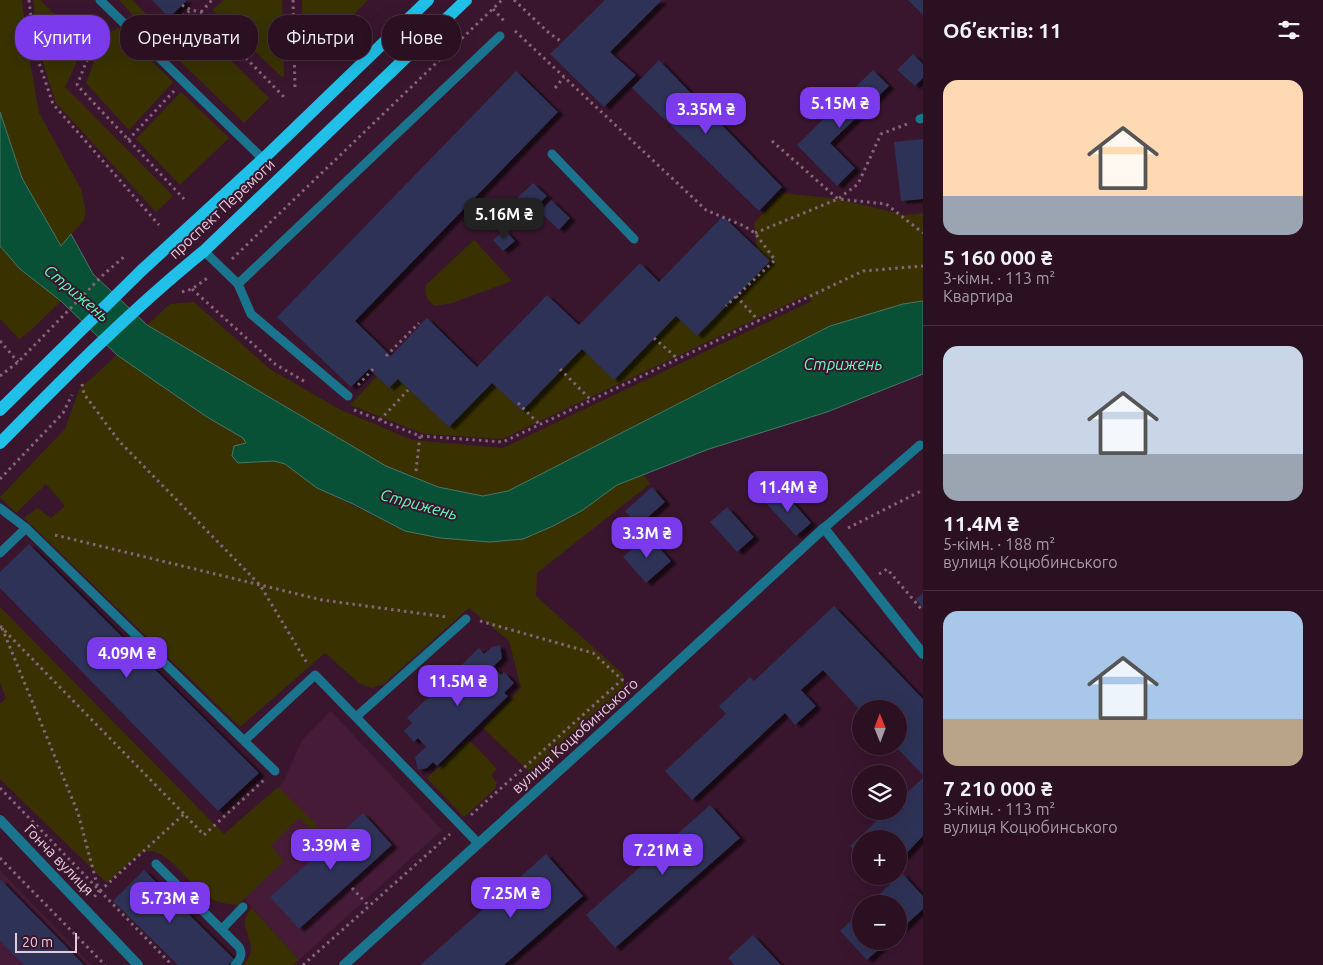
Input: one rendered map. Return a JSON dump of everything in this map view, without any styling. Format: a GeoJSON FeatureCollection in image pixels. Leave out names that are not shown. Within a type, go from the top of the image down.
{"type":"FeatureCollection","features":[{"type":"Feature","properties":{"kind":"main road","name":"проспект Перемоги"},"geometry":{"type":"LineString","coordinates":[[0,410],[141,272],[263,159],[428,0]]}},
{"type":"Feature","properties":{"kind":"main road","name":"проспект Перемоги"},"geometry":{"type":"LineString","coordinates":[[0,443],[71,371],[159,287],[204,251],[466,0]]}},
{"type":"Feature","properties":{"kind":"street"},"geometry":{"type":"LineString","coordinates":[[824,528],[923,654]]}},
{"type":"Feature","properties":{"kind":"street","name":"вулиця Коцюбинського"},"geometry":{"type":"LineString","coordinates":[[344,965],[824,528]]}},
{"type":"Feature","properties":{"kind":"street","name":"Гонча вулиця"},"geometry":{"type":"LineString","coordinates":[[0,820],[138,965]]}},
{"type":"Feature","properties":{"kind":"lane"},"geometry":{"type":"LineString","coordinates":[[100,0],[120,19]]}},
{"type":"Feature","properties":{"kind":"lane"},"geometry":{"type":"LineString","coordinates":[[238,284],[500,36]]}},
{"type":"Feature","properties":{"kind":"lane"},"geometry":{"type":"LineString","coordinates":[[162,60],[263,159]]}},
{"type":"Feature","properties":{"kind":"lane"},"geometry":{"type":"LineString","coordinates":[[552,154],[634,239]]}},
{"type":"Feature","properties":{"kind":"lane"},"geometry":{"type":"LineString","coordinates":[[204,251],[238,284],[251,314],[348,396]]}},
{"type":"Feature","properties":{"kind":"lane"},"geometry":{"type":"LineString","coordinates":[[824,528],[920,445]]}},
{"type":"Feature","properties":{"kind":"lane"},"geometry":{"type":"LineString","coordinates":[[0,508],[26,528],[246,740],[275,771]]}},
{"type":"Feature","properties":{"kind":"lane"},"geometry":{"type":"LineString","coordinates":[[0,553],[26,528]]}},
{"type":"Feature","properties":{"kind":"lane"},"geometry":{"type":"LineString","coordinates":[[356,717],[466,619]]}},
{"type":"Feature","properties":{"kind":"lane"},"geometry":{"type":"LineString","coordinates":[[246,740],[315,675],[478,843]]}},
{"type":"Feature","properties":{"kind":"lane"},"geometry":{"type":"LineString","coordinates":[[156,864],[242,951],[235,965]]}},
{"type":"Feature","properties":{"kind":"lane"},"geometry":{"type":"LineString","coordinates":[[222,930],[243,907]]}},
{"type":"Feature","properties":{"kind":"path"},"geometry":{"type":"LineString","coordinates":[[29,0],[35,51],[53,104],[159,225]]}},
{"type":"Feature","properties":{"kind":"path"},"geometry":{"type":"LineString","coordinates":[[201,12],[212,0]]}},
{"type":"Feature","properties":{"kind":"path"},"geometry":{"type":"LineString","coordinates":[[293,0],[295,88]]}},
{"type":"Feature","properties":{"kind":"path"},"geometry":{"type":"LineString","coordinates":[[178,293],[192,289],[221,269],[502,0]]}},
{"type":"Feature","properties":{"kind":"path"},"geometry":{"type":"LineString","coordinates":[[514,0],[549,33],[562,42]]}},
{"type":"Feature","properties":{"kind":"path"},"geometry":{"type":"LineString","coordinates":[[182,5],[191,10],[201,12],[285,98]]}},
{"type":"Feature","properties":{"kind":"path"},"geometry":{"type":"LineString","coordinates":[[108,8],[77,85],[184,199]]}},
{"type":"Feature","properties":{"kind":"path"},"geometry":{"type":"LineString","coordinates":[[493,9],[706,210],[744,226],[755,233],[775,260],[726,306]]}},
{"type":"Feature","properties":{"kind":"path"},"geometry":{"type":"LineString","coordinates":[[183,15],[191,10]]}},
{"type":"Feature","properties":{"kind":"path"},"geometry":{"type":"LineString","coordinates":[[555,88],[564,77]]}},
{"type":"Feature","properties":{"kind":"path"},"geometry":{"type":"LineString","coordinates":[[128,140],[183,82]]}},
{"type":"Feature","properties":{"kind":"path"},"geometry":{"type":"LineString","coordinates":[[755,233],[838,199],[858,184],[881,134],[921,119]]}},
{"type":"Feature","properties":{"kind":"path"},"geometry":{"type":"LineString","coordinates":[[772,141],[838,199],[886,204],[923,233]]}},
{"type":"Feature","properties":{"kind":"path"},"geometry":{"type":"LineString","coordinates":[[0,376],[18,362],[104,274],[125,256]]}},
{"type":"Feature","properties":{"kind":"path"},"geometry":{"type":"LineString","coordinates":[[347,407],[420,436],[503,442],[863,271],[923,266]]}},
{"type":"Feature","properties":{"kind":"path"},"geometry":{"type":"LineString","coordinates":[[192,289],[275,364],[308,383]]}},
{"type":"Feature","properties":{"kind":"path"},"geometry":{"type":"LineString","coordinates":[[736,296],[759,321]]}},
{"type":"Feature","properties":{"kind":"path"},"geometry":{"type":"LineString","coordinates":[[386,356],[420,323]]}},
{"type":"Feature","properties":{"kind":"path"},"geometry":{"type":"LineString","coordinates":[[654,338],[678,359]]}},
{"type":"Feature","properties":{"kind":"path"},"geometry":{"type":"LineString","coordinates":[[0,341],[18,362]]}},
{"type":"Feature","properties":{"kind":"path"},"geometry":{"type":"LineString","coordinates":[[560,370],[591,400]]}},
{"type":"Feature","properties":{"kind":"path"},"geometry":{"type":"LineString","coordinates":[[0,479],[63,413],[81,379],[84,394],[119,441],[260,585],[315,675]]}},
{"type":"Feature","properties":{"kind":"path"},"geometry":{"type":"LineString","coordinates":[[380,420],[408,390]]}},
{"type":"Feature","properties":{"kind":"path"},"geometry":{"type":"LineString","coordinates":[[518,403],[540,425]]}},
{"type":"Feature","properties":{"kind":"path"},"geometry":{"type":"LineString","coordinates":[[416,471],[420,436]]}},
{"type":"Feature","properties":{"kind":"path"},"geometry":{"type":"LineString","coordinates":[[832,537],[923,490]]}},
{"type":"Feature","properties":{"kind":"path"},"geometry":{"type":"LineString","coordinates":[[54,535],[322,600],[486,622],[593,653],[623,680],[639,698]]}},
{"type":"Feature","properties":{"kind":"path"},"geometry":{"type":"LineString","coordinates":[[866,583],[886,569],[923,612]]}},
{"type":"Feature","properties":{"kind":"path"},"geometry":{"type":"LineString","coordinates":[[1,627],[204,835],[275,771]]}},
{"type":"Feature","properties":{"kind":"path"},"geometry":{"type":"LineString","coordinates":[[1,627],[78,813],[99,892]]}},
{"type":"Feature","properties":{"kind":"path"},"geometry":{"type":"LineString","coordinates":[[0,788],[172,965]]}},
{"type":"Feature","properties":{"kind":"path"},"geometry":{"type":"LineString","coordinates":[[84,907],[184,814]]}},
{"type":"Feature","properties":{"kind":"path"},"geometry":{"type":"LineString","coordinates":[[0,858],[105,965]]}},
{"type":"Feature","properties":{"kind":"path"},"geometry":{"type":"LineString","coordinates":[[352,888],[369,906]]}},
{"type":"Feature","properties":{"kind":"shaded area"},"geometry":{"type":"Polygon","coordinates":[[[0,0],[22,0],[24,15],[15,15],[15,60],[30,60],[39,113],[81,189],[86,212],[84,220],[61,246],[22,178],[0,112],[0,0]]]}},
{"type":"Feature","properties":{"kind":"shaded area"},"geometry":{"type":"Polygon","coordinates":[[[33,0],[40,0],[55,15],[35,15],[33,0]]]}},
{"type":"Feature","properties":{"kind":"shaded area"},"geometry":{"type":"Polygon","coordinates":[[[119,0],[133,0],[147,15],[133,15],[119,0]]]}},
{"type":"Feature","properties":{"kind":"shaded area"},"geometry":{"type":"Polygon","coordinates":[[[224,0],[282,0],[282,15],[268,15],[268,60],[284,60],[283,78],[258,54],[258,15],[217,15],[212,10],[224,0]]]}},
{"type":"Feature","properties":{"kind":"shaded area"},"geometry":{"type":"Polygon","coordinates":[[[302,0],[368,0],[353,15],[302,15],[302,0]]]}},
{"type":"Feature","properties":{"kind":"shaded area"},"geometry":{"type":"Polygon","coordinates":[[[118,28],[120,30],[120,60],[151,60],[173,82],[129,130],[86,83],[95,60],[110,60],[110,33],[118,28]]]}},
{"type":"Feature","properties":{"kind":"shaded area"},"geometry":{"type":"Polygon","coordinates":[[[42,60],[78,60],[65,87],[173,196],[156,212],[56,103],[42,60]]]}},
{"type":"Feature","properties":{"kind":"shaded area"},"geometry":{"type":"Polygon","coordinates":[[[179,60],[230,60],[269,98],[244,123],[179,60]]]}},
{"type":"Feature","properties":{"kind":"shaded area"},"geometry":{"type":"Polygon","coordinates":[[[181,92],[229,138],[180,185],[136,139],[181,92]]]}},
{"type":"Feature","properties":{"kind":"shaded area"},"geometry":{"type":"Polygon","coordinates":[[[782,193],[838,199],[905,215],[923,213],[923,301],[903,304],[830,326],[508,491],[483,496],[438,487],[386,466],[147,325],[170,304],[194,302],[270,369],[339,409],[412,440],[503,448],[812,301],[807,295],[502,439],[424,434],[350,405],[379,374],[398,372],[435,409],[449,427],[491,368],[582,337],[653,325],[758,261],[754,223],[782,193]]]}},
{"type":"Feature","properties":{"kind":"shaded area"},"geometry":{"type":"Polygon","coordinates":[[[474,240],[512,281],[452,303],[435,306],[427,297],[426,285],[474,240]]]}},
{"type":"Feature","properties":{"kind":"shaded area"},"geometry":{"type":"Polygon","coordinates":[[[0,246],[20,269],[61,301],[19,339],[0,319],[0,246]]]}},
{"type":"Feature","properties":{"kind":"shaded area"},"geometry":{"type":"Polygon","coordinates":[[[117,355],[207,417],[243,438],[247,443],[248,463],[274,461],[285,464],[317,488],[405,531],[440,538],[490,542],[523,539],[583,510],[617,485],[644,475],[650,484],[537,573],[536,596],[623,674],[625,695],[535,777],[483,728],[521,688],[509,641],[469,608],[384,684],[372,688],[360,684],[325,653],[240,727],[24,518],[37,508],[51,518],[65,506],[46,484],[16,513],[0,497],[65,429],[79,390],[117,355]]]}},
{"type":"Feature","properties":{"kind":"shaded area"},"geometry":{"type":"Polygon","coordinates":[[[0,607],[224,834],[278,787],[318,826],[312,829],[299,818],[271,846],[284,861],[238,905],[210,899],[166,858],[150,851],[142,853],[128,863],[107,883],[0,779],[0,704],[6,698],[0,683],[0,607]]]}},
{"type":"Feature","properties":{"kind":"shaded area"},"geometry":{"type":"Polygon","coordinates":[[[331,711],[442,830],[299,960],[199,848],[225,834],[283,783],[302,740],[331,711]]]}},
{"type":"Feature","properties":{"kind":"shaded area"},"geometry":{"type":"Polygon","coordinates":[[[469,740],[497,769],[491,775],[497,783],[495,789],[464,817],[427,778],[469,740]]]}},
{"type":"Feature","properties":{"kind":"shaded area"},"geometry":{"type":"Polygon","coordinates":[[[0,870],[91,965],[0,965],[0,870]]]}},
{"type":"Feature","properties":{"kind":"shaded area"},"geometry":{"type":"Polygon","coordinates":[[[252,908],[299,960],[293,965],[243,965],[249,957],[251,950],[245,922],[252,908]]]}},
{"type":"Feature","properties":{"kind":"water","name":"Стрижень"},"geometry":{"type":"Polygon","coordinates":[[[0,112],[22,178],[61,246],[71,234],[93,274],[147,325],[386,466],[438,487],[483,496],[508,491],[830,326],[903,304],[923,301],[923,374],[827,412],[709,449],[617,485],[583,510],[523,539],[490,542],[440,538],[405,531],[317,488],[285,464],[274,461],[238,463],[232,456],[234,446],[246,443],[243,438],[207,417],[117,355],[61,301],[20,269],[0,246],[0,112]]]}},
{"type":"Feature","properties":{"kind":"building"},"geometry":{"type":"Polygon","coordinates":[[[152,0],[187,0],[172,15],[166,15],[152,0]]]}},
{"type":"Feature","properties":{"kind":"building"},"geometry":{"type":"Polygon","coordinates":[[[605,0],[662,0],[610,52],[636,75],[604,107],[550,54],[605,0]]]}},
{"type":"Feature","properties":{"kind":"building"},"geometry":{"type":"Polygon","coordinates":[[[908,0],[923,0],[923,15],[908,0]]]}},
{"type":"Feature","properties":{"kind":"building"},"geometry":{"type":"Polygon","coordinates":[[[913,54],[923,64],[923,78],[915,86],[897,70],[913,54]]]}},
{"type":"Feature","properties":{"kind":"building"},"geometry":{"type":"Polygon","coordinates":[[[659,60],[782,187],[759,211],[632,88],[659,60]]]}},
{"type":"Feature","properties":{"kind":"building"},"geometry":{"type":"Polygon","coordinates":[[[873,70],[889,86],[830,143],[855,168],[837,186],[797,145],[873,70]]]}},
{"type":"Feature","properties":{"kind":"building"},"geometry":{"type":"Polygon","coordinates":[[[516,71],[558,112],[355,321],[391,356],[427,318],[477,367],[547,295],[579,325],[640,263],[659,282],[723,216],[770,261],[697,336],[676,316],[614,380],[582,349],[522,411],[492,383],[449,427],[398,379],[389,388],[369,369],[351,387],[277,317],[516,71]]]}},
{"type":"Feature","properties":{"kind":"building"},"geometry":{"type":"Polygon","coordinates":[[[923,139],[923,199],[901,201],[894,142],[923,139]]]}},
{"type":"Feature","properties":{"kind":"building"},"geometry":{"type":"Polygon","coordinates":[[[533,183],[547,196],[522,220],[509,206],[533,183]]]}},
{"type":"Feature","properties":{"kind":"building"},"geometry":{"type":"Polygon","coordinates":[[[551,200],[570,218],[559,230],[540,212],[551,200]]]}},
{"type":"Feature","properties":{"kind":"building"},"geometry":{"type":"Polygon","coordinates":[[[505,230],[515,241],[503,251],[493,240],[505,230]]]}},
{"type":"Feature","properties":{"kind":"building"},"geometry":{"type":"Polygon","coordinates":[[[652,487],[665,502],[638,526],[625,511],[652,487]]]}},
{"type":"Feature","properties":{"kind":"building"},"geometry":{"type":"Polygon","coordinates":[[[781,489],[811,523],[796,536],[766,503],[781,489]]]}},
{"type":"Feature","properties":{"kind":"building"},"geometry":{"type":"Polygon","coordinates":[[[727,507],[754,537],[737,552],[710,522],[727,507]]]}},
{"type":"Feature","properties":{"kind":"building"},"geometry":{"type":"Polygon","coordinates":[[[648,535],[671,561],[646,583],[623,557],[648,535]]]}},
{"type":"Feature","properties":{"kind":"building"},"geometry":{"type":"Polygon","coordinates":[[[29,544],[259,773],[218,811],[0,588],[0,572],[29,544]]]}},
{"type":"Feature","properties":{"kind":"building"},"geometry":{"type":"Polygon","coordinates":[[[923,593],[923,608],[916,599],[923,593]]]}},
{"type":"Feature","properties":{"kind":"building"},"geometry":{"type":"Polygon","coordinates":[[[834,606],[923,699],[923,775],[904,755],[908,755],[908,700],[852,701],[823,670],[801,690],[816,706],[795,725],[785,713],[692,800],[665,771],[726,714],[719,706],[750,677],[754,681],[834,606]]]}},
{"type":"Feature","properties":{"kind":"building"},"geometry":{"type":"Polygon","coordinates":[[[500,645],[502,658],[493,667],[501,675],[504,672],[514,683],[504,693],[508,696],[437,766],[433,762],[427,768],[418,770],[415,757],[426,747],[418,738],[414,742],[404,731],[412,723],[407,718],[479,648],[484,654],[492,647],[500,645]]]}},
{"type":"Feature","properties":{"kind":"building"},"geometry":{"type":"Polygon","coordinates":[[[923,778],[923,836],[907,853],[907,830],[867,830],[877,820],[907,820],[907,793],[923,778]]]}},
{"type":"Feature","properties":{"kind":"building"},"geometry":{"type":"Polygon","coordinates":[[[710,805],[740,838],[615,948],[586,915],[710,805]]]}},
{"type":"Feature","properties":{"kind":"building"},"geometry":{"type":"Polygon","coordinates":[[[363,813],[392,845],[299,929],[270,897],[363,813]]]}},
{"type":"Feature","properties":{"kind":"building"},"geometry":{"type":"Polygon","coordinates":[[[546,854],[583,896],[504,965],[420,965],[546,854]]]}},
{"type":"Feature","properties":{"kind":"building"},"geometry":{"type":"Polygon","coordinates":[[[144,870],[234,959],[228,965],[178,965],[113,901],[144,870]]]}},
{"type":"Feature","properties":{"kind":"building"},"geometry":{"type":"Polygon","coordinates":[[[907,878],[923,896],[923,909],[907,924],[907,895],[879,895],[889,885],[907,885],[907,878]]]}},
{"type":"Feature","properties":{"kind":"building"},"geometry":{"type":"Polygon","coordinates":[[[0,879],[84,965],[24,965],[0,941],[0,879]]]}},
{"type":"Feature","properties":{"kind":"building"},"geometry":{"type":"Polygon","coordinates":[[[852,920],[852,944],[840,931],[852,920]]]}},
{"type":"Feature","properties":{"kind":"building"},"geometry":{"type":"Polygon","coordinates":[[[753,935],[781,965],[734,965],[728,958],[753,935]]]}},
{"type":"Feature","properties":{"kind":"building"},"geometry":{"type":"Polygon","coordinates":[[[858,950],[878,950],[867,960],[858,950]]]}}]}
